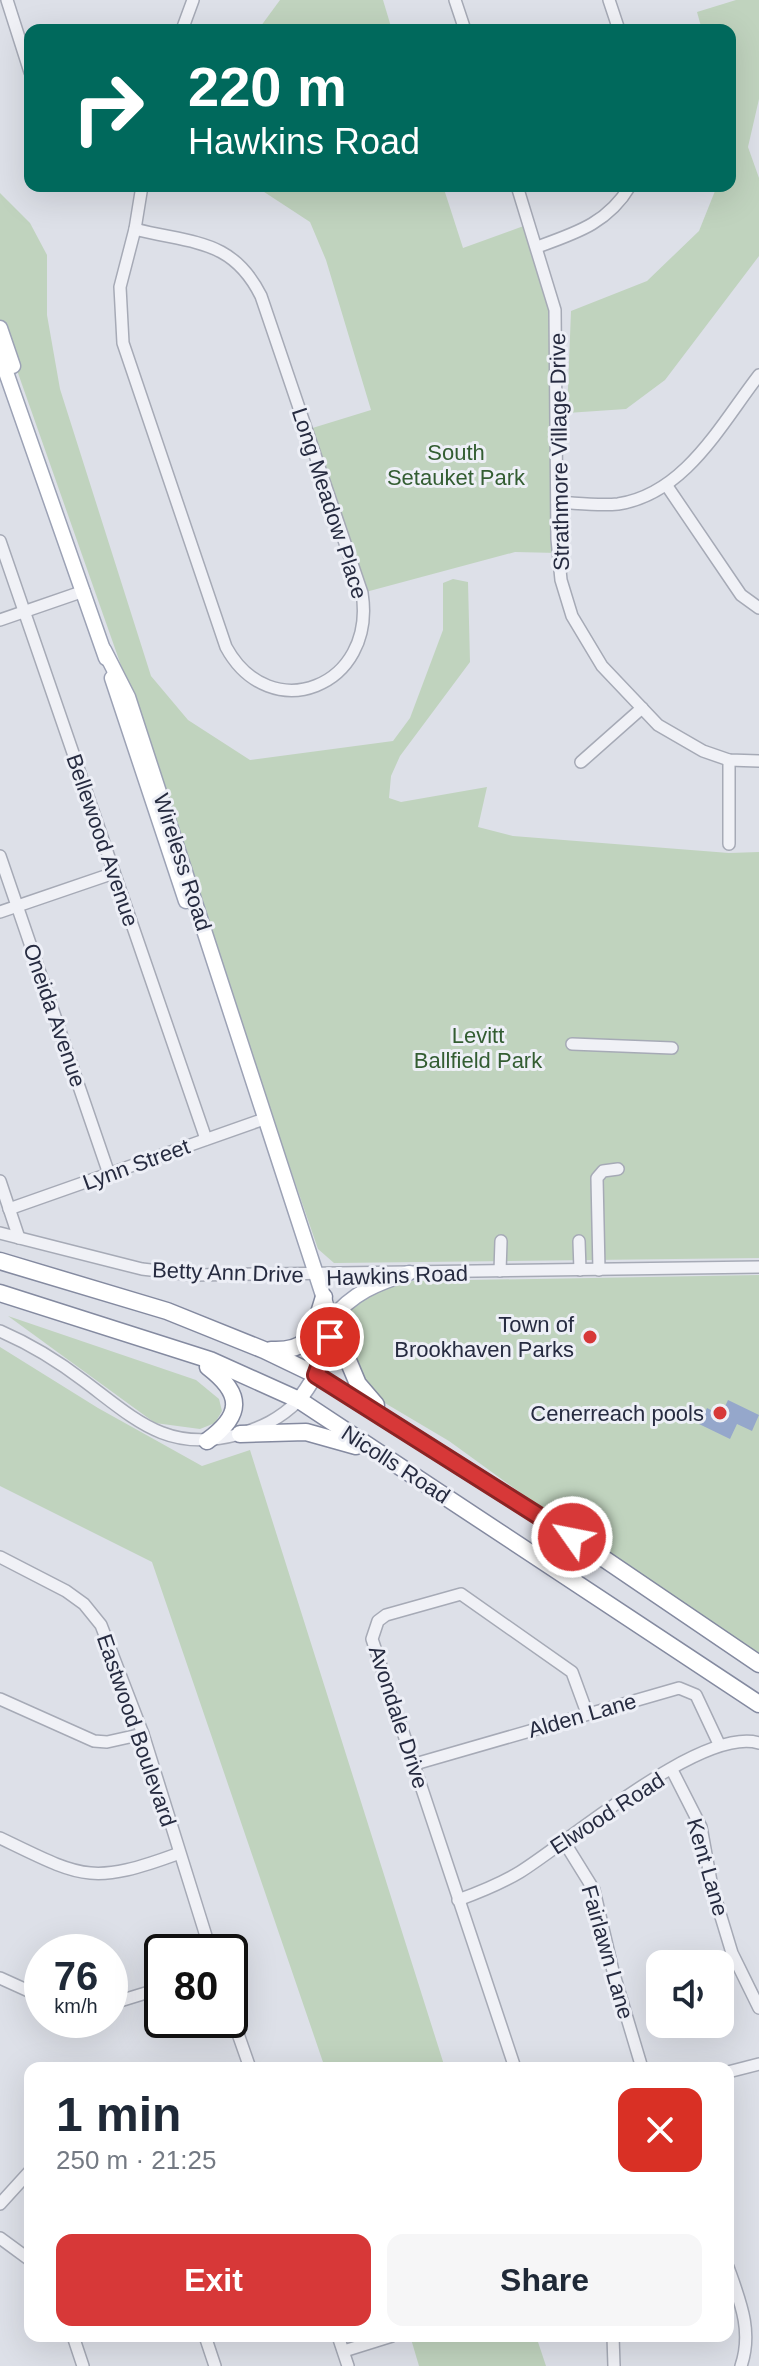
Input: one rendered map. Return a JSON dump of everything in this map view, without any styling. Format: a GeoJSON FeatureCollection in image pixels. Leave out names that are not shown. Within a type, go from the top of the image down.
{"type":"FeatureCollection","features":[{"type":"Feature","properties":{"kind":"highway","name":"Nicolls Road"},"geometry":{"type":"LineString","coordinates":[[0,1261],[167,1311],[264,1350],[316,1375],[388,1418],[759,1664]]}},
{"type":"Feature","properties":{"kind":"highway","name":"Nicolls Road"},"geometry":{"type":"LineString","coordinates":[[0,1293],[191,1353],[299,1400],[759,1704]]}},
{"type":"Feature","properties":{"kind":"highway"},"geometry":{"type":"LineString","coordinates":[[264,1350],[286,1351],[306,1342],[324,1297]]}},
{"type":"Feature","properties":{"kind":"highway"},"geometry":{"type":"LineString","coordinates":[[331,1320],[358,1384],[388,1418]]}},
{"type":"Feature","properties":{"kind":"highway"},"geometry":{"type":"LineString","coordinates":[[191,1353],[226,1380],[234,1398],[232,1420],[207,1441]]}},
{"type":"Feature","properties":{"kind":"highway"},"geometry":{"type":"LineString","coordinates":[[240,1434],[306,1432],[380,1454]]}},
{"type":"Feature","properties":{"kind":"main road","name":"Wireless Road"},"geometry":{"type":"LineString","coordinates":[[0,328],[76,552],[84,591]]}},
{"type":"Feature","properties":{"kind":"main road","name":"Wireless Road"},"geometry":{"type":"LineString","coordinates":[[0,355],[67,554],[84,591],[117,700],[317,1274]]}},
{"type":"Feature","properties":{"kind":"main road"},"geometry":{"type":"LineString","coordinates":[[331,1320],[343,1305],[364,1290],[409,1273]]}},
{"type":"Feature","properties":{"kind":"main road","name":"Hawkins Road"},"geometry":{"type":"LineString","coordinates":[[299,1400],[316,1375],[330,1337],[331,1320],[317,1274]]}},
{"type":"Feature","properties":{"kind":"street"},"geometry":{"type":"LineString","coordinates":[[7,0],[24,53]]}},
{"type":"Feature","properties":{"kind":"street"},"geometry":{"type":"LineString","coordinates":[[184,24],[193,0]]}},
{"type":"Feature","properties":{"kind":"street"},"geometry":{"type":"LineString","coordinates":[[455,0],[463,24]]}},
{"type":"Feature","properties":{"kind":"street"},"geometry":{"type":"LineString","coordinates":[[609,0],[617,24]]}},
{"type":"Feature","properties":{"kind":"street","name":"Long Meadow Place"},"geometry":{"type":"LineString","coordinates":[[135,229],[233,256],[245,268],[261,296],[362,593],[363,629],[358,649],[345,668],[325,682],[286,689],[261,683],[245,674],[226,647],[123,343],[120,287],[141,192]]}},
{"type":"Feature","properties":{"kind":"street","name":"Strathmore Village Drive"},"geometry":{"type":"LineString","coordinates":[[519,192],[555,310],[559,567],[572,616],[602,666],[642,708],[681,740],[729,760],[759,761]]}},
{"type":"Feature","properties":{"kind":"street"},"geometry":{"type":"LineString","coordinates":[[537,247],[599,222],[626,192]]}},
{"type":"Feature","properties":{"kind":"street"},"geometry":{"type":"LineString","coordinates":[[557,502],[616,504],[667,486],[695,459],[759,375]]}},
{"type":"Feature","properties":{"kind":"street"},"geometry":{"type":"LineString","coordinates":[[667,486],[741,595],[759,608]]}},
{"type":"Feature","properties":{"kind":"street","name":"Bellewood Avenue"},"geometry":{"type":"LineString","coordinates":[[0,541],[206,1139]]}},
{"type":"Feature","properties":{"kind":"street"},"geometry":{"type":"LineString","coordinates":[[0,620],[84,591]]}},
{"type":"Feature","properties":{"kind":"street"},"geometry":{"type":"LineString","coordinates":[[581,762],[642,708]]}},
{"type":"Feature","properties":{"kind":"street"},"geometry":{"type":"LineString","coordinates":[[729,760],[729,844]]}},
{"type":"Feature","properties":{"kind":"street","name":"Oneida Avenue"},"geometry":{"type":"LineString","coordinates":[[0,856],[109,1174]]}},
{"type":"Feature","properties":{"kind":"street"},"geometry":{"type":"LineString","coordinates":[[0,912],[114,873]]}},
{"type":"Feature","properties":{"kind":"street"},"geometry":{"type":"LineString","coordinates":[[572,1044],[672,1048]]}},
{"type":"Feature","properties":{"kind":"street","name":"Lynn Street"},"geometry":{"type":"LineString","coordinates":[[9,1209],[264,1119]]}},
{"type":"Feature","properties":{"kind":"street"},"geometry":{"type":"LineString","coordinates":[[599,1270],[597,1178],[603,1171],[618,1169]]}},
{"type":"Feature","properties":{"kind":"street"},"geometry":{"type":"LineString","coordinates":[[0,1181],[19,1238]]}},
{"type":"Feature","properties":{"kind":"street","name":"Betty Ann Drive"},"geometry":{"type":"LineString","coordinates":[[0,1233],[164,1273],[317,1274]]}},
{"type":"Feature","properties":{"kind":"street"},"geometry":{"type":"LineString","coordinates":[[500,1271],[501,1241]]}},
{"type":"Feature","properties":{"kind":"street"},"geometry":{"type":"LineString","coordinates":[[579,1241],[580,1270]]}},
{"type":"Feature","properties":{"kind":"street","name":"Hawkins Road"},"geometry":{"type":"LineString","coordinates":[[317,1274],[759,1267]]}},
{"type":"Feature","properties":{"kind":"street","name":"Hawkins Road"},"geometry":{"type":"LineString","coordinates":[[0,1331],[52,1358],[130,1419],[175,1439],[207,1441],[260,1428],[285,1414],[299,1400]]}},
{"type":"Feature","properties":{"kind":"street","name":"Eastwood Boulevard"},"geometry":{"type":"LineString","coordinates":[[0,1557],[66,1591],[93,1614],[108,1638],[143,1734],[177,1854],[205,1934]]}},
{"type":"Feature","properties":{"kind":"street","name":"Avondale Drive"},"geometry":{"type":"LineString","coordinates":[[513,2062],[372,1639],[373,1629],[386,1615],[452,1594],[461,1594],[572,1672],[587,1713]]}},
{"type":"Feature","properties":{"kind":"street","name":"Alden Lane"},"geometry":{"type":"LineString","coordinates":[[415,1764],[679,1688],[696,1695],[719,1744]]}},
{"type":"Feature","properties":{"kind":"street"},"geometry":{"type":"LineString","coordinates":[[0,1699],[94,1741],[107,1742],[143,1734]]}},
{"type":"Feature","properties":{"kind":"street","name":"Elwood Road"},"geometry":{"type":"LineString","coordinates":[[458,1900],[507,1880],[613,1804],[719,1744],[759,1743]]}},
{"type":"Feature","properties":{"kind":"street","name":"Kent Lane"},"geometry":{"type":"LineString","coordinates":[[672,1770],[701,1827],[712,1887],[732,1953],[759,2008]]}},
{"type":"Feature","properties":{"kind":"street"},"geometry":{"type":"LineString","coordinates":[[0,1838],[62,1868],[88,1874],[112,1875],[177,1854]]}},
{"type":"Feature","properties":{"kind":"street","name":"Fairlawn Lane"},"geometry":{"type":"LineString","coordinates":[[563,1840],[578,1862],[599,1905],[606,1946],[640,2062]]}},
{"type":"Feature","properties":{"kind":"street"},"geometry":{"type":"LineString","coordinates":[[0,1978],[24,1989]]}},
{"type":"Feature","properties":{"kind":"street"},"geometry":{"type":"LineString","coordinates":[[239,2038],[248,2062]]}},
{"type":"Feature","properties":{"kind":"street"},"geometry":{"type":"LineString","coordinates":[[734,2070],[759,2064]]}},
{"type":"Feature","properties":{"kind":"street"},"geometry":{"type":"LineString","coordinates":[[0,2204],[24,2178]]}},
{"type":"Feature","properties":{"kind":"street"},"geometry":{"type":"LineString","coordinates":[[0,2238],[24,2256]]}},
{"type":"Feature","properties":{"kind":"street"},"geometry":{"type":"LineString","coordinates":[[734,2286],[746,2325],[747,2344],[741,2366]]}},
{"type":"Feature","properties":{"kind":"street"},"geometry":{"type":"LineString","coordinates":[[75,2342],[83,2366]]}},
{"type":"Feature","properties":{"kind":"street"},"geometry":{"type":"LineString","coordinates":[[207,2342],[215,2366]]}},
{"type":"Feature","properties":{"kind":"street"},"geometry":{"type":"LineString","coordinates":[[340,2342],[348,2366]]}},
{"type":"Feature","properties":{"kind":"street"},"geometry":{"type":"LineString","coordinates":[[344,2351],[373,2342]]}},
{"type":"Feature","properties":{"kind":"street"},"geometry":{"type":"LineString","coordinates":[[613,2342],[614,2366]]}},
{"type":"Feature","properties":{"kind":"green space"},"geometry":{"type":"Polygon","coordinates":[[[280,0],[383,0],[390,24],[262,24],[280,0]]]}},
{"type":"Feature","properties":{"kind":"green space"},"geometry":{"type":"Polygon","coordinates":[[[736,0],[759,0],[759,99],[748,147],[759,178],[759,256],[665,380],[626,409],[567,413],[571,311],[647,281],[699,231],[715,192],[736,192],[736,24],[700,24],[697,12],[736,0]]]}},
{"type":"Feature","properties":{"kind":"green space","name":"South Setauket Park"},"geometry":{"type":"Polygon","coordinates":[[[264,192],[445,192],[463,248],[529,224],[549,288],[558,553],[515,552],[362,593],[306,430],[371,410],[326,260],[310,222],[264,192]]]}},
{"type":"Feature","properties":{"kind":"green space","name":"Levitt Ballfield Park"},"geometry":{"type":"Polygon","coordinates":[[[0,193],[30,223],[47,255],[47,315],[60,389],[151,676],[188,720],[250,760],[393,741],[410,718],[443,630],[443,583],[453,579],[468,582],[470,662],[400,756],[391,776],[389,798],[401,802],[487,787],[478,827],[513,836],[729,853],[759,852],[759,1258],[334,1263],[318,1249],[180,849],[185,847],[0,322],[0,193]]]}},
{"type":"Feature","properties":{"kind":"green space"},"geometry":{"type":"Polygon","coordinates":[[[759,1275],[759,1654],[551,1515],[449,1441],[373,1396],[362,1385],[337,1313],[360,1282],[759,1275]]]}},
{"type":"Feature","properties":{"kind":"green space"},"geometry":{"type":"Polygon","coordinates":[[[8,1316],[196,1380],[219,1399],[222,1411],[215,1423],[200,1429],[155,1423],[8,1316]]]}},
{"type":"Feature","properties":{"kind":"green space"},"geometry":{"type":"Polygon","coordinates":[[[0,1347],[98,1408],[202,1466],[250,1450],[443,2062],[323,2062],[152,1562],[0,1486],[0,1347]]]}},
{"type":"Feature","properties":{"kind":"green space"},"geometry":{"type":"Polygon","coordinates":[[[412,2342],[538,2342],[546,2366],[419,2366],[412,2342]]]}},
{"type":"Feature","properties":{"kind":"water"},"geometry":{"type":"Polygon","coordinates":[[[728,1400],[759,1415],[752,1431],[737,1424],[730,1439],[699,1424],[707,1408],[721,1415],[728,1400]]]}},
{"type":"Feature","properties":{"kind":"place","name":"Town of Brookhaven Parks"},"geometry":{"type":"Point","coordinates":[590,1337]}},
{"type":"Feature","properties":{"kind":"place","name":"Cenerreach pools"},"geometry":{"type":"Point","coordinates":[720,1413]}},
{"type":"Feature","properties":{"kind":"route"},"geometry":{"type":"LineString","coordinates":[[330,1337],[316,1375],[572,1537]]}}]}
